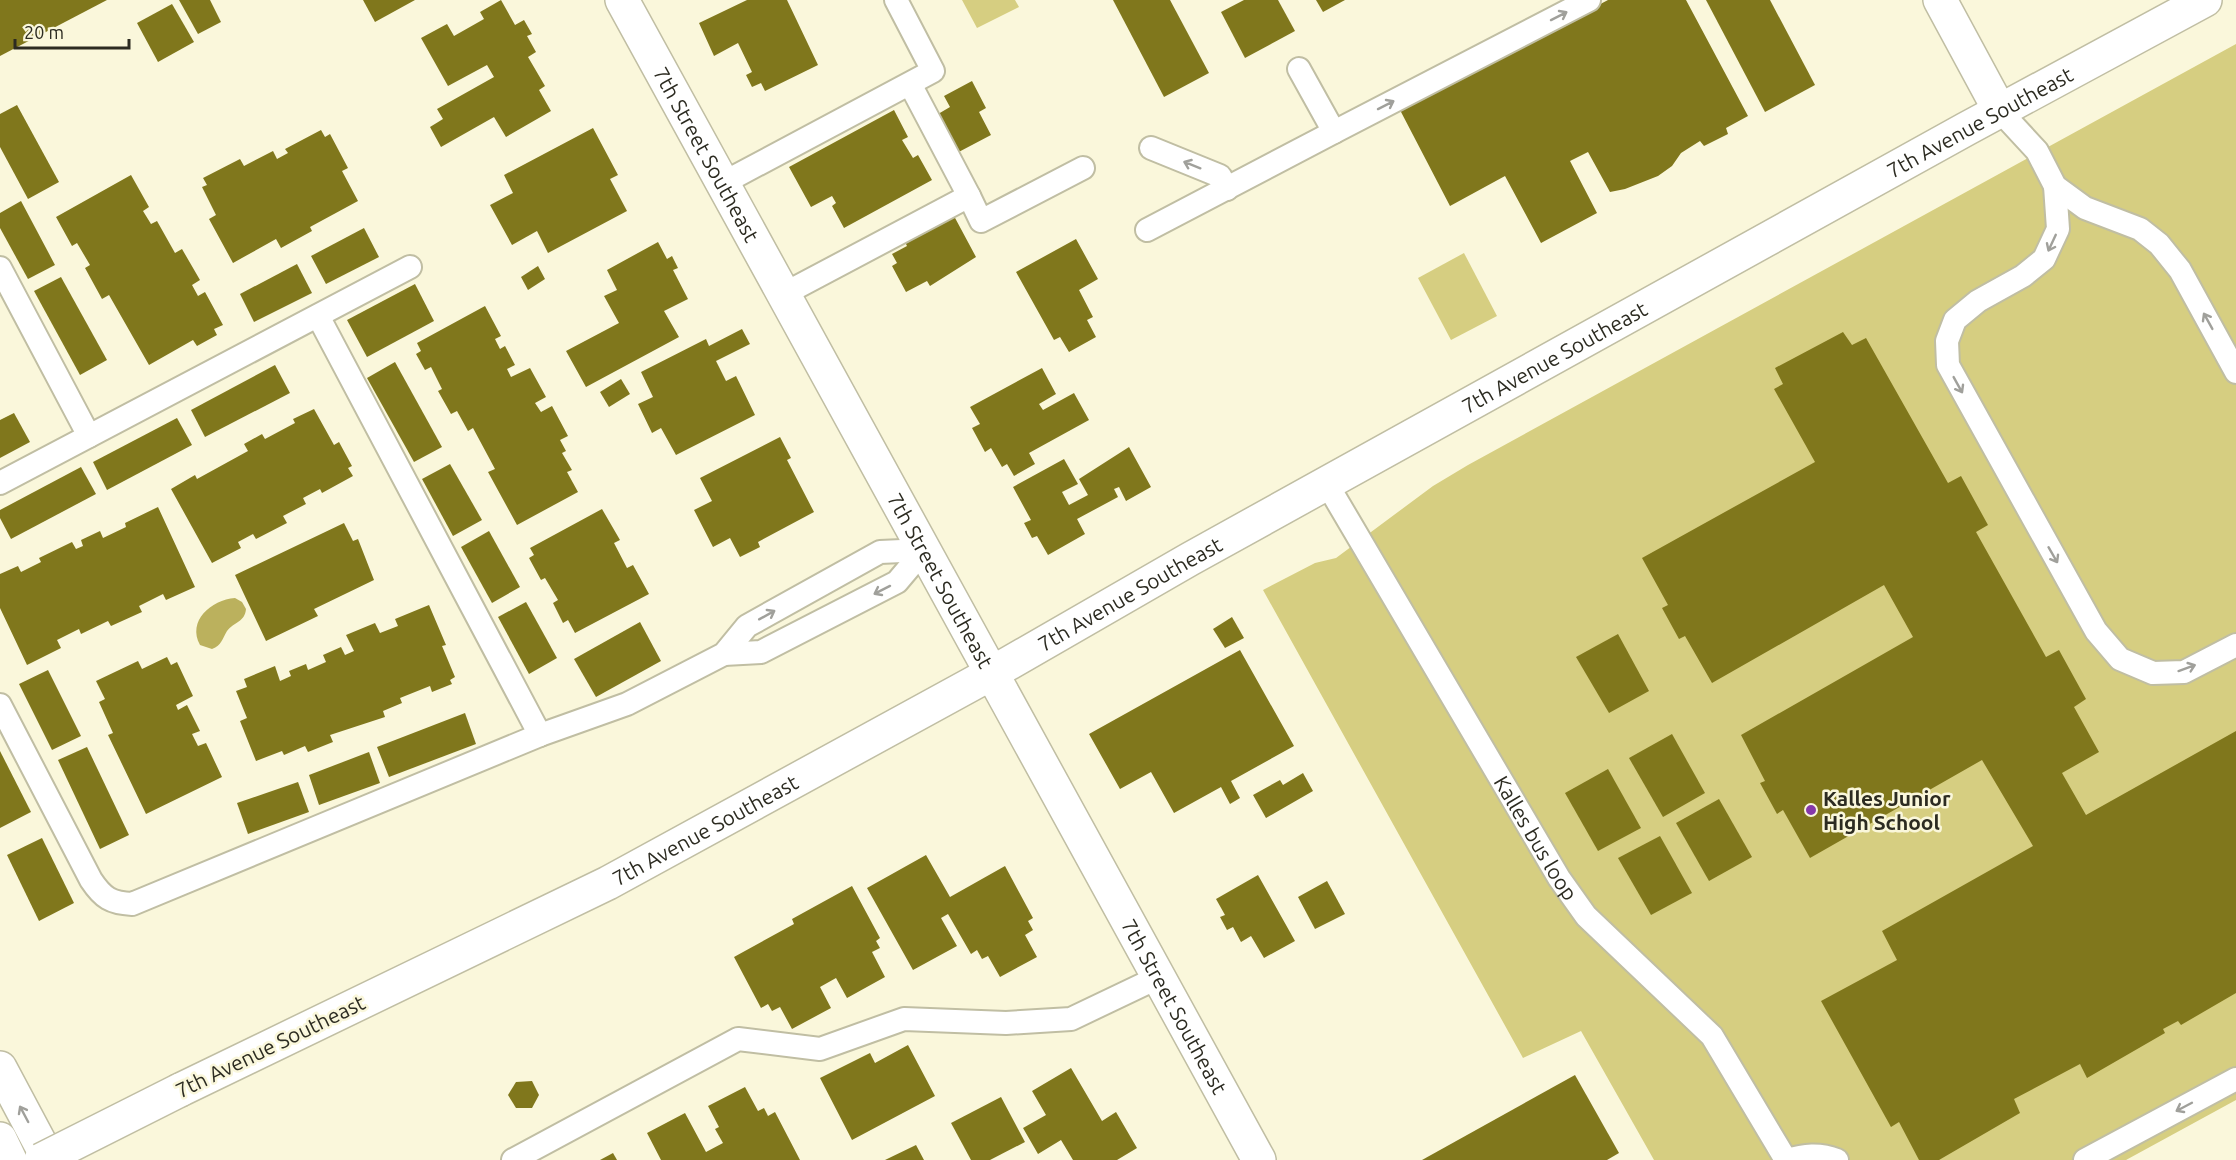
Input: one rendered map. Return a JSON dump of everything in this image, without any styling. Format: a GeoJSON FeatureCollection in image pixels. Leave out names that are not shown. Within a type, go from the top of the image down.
{"type":"FeatureCollection","features":[{"type":"Feature","properties":{"kind":"main road","name":"7th Street Southeast"},"geometry":{"type":"LineString","coordinates":[[622,0],[1259,1160]]}},
{"type":"Feature","properties":{"kind":"main road"},"geometry":{"type":"LineString","coordinates":[[1940,0],[2000,111]]}},
{"type":"Feature","properties":{"kind":"main road","name":"7th Avenue Southeast"},"geometry":{"type":"LineString","coordinates":[[41,1160],[180,1090],[608,884],[992,673],[1327,483],[2205,0]]}},
{"type":"Feature","properties":{"kind":"main road"},"geometry":{"type":"LineString","coordinates":[[0,1068],[49,1160]]}},
{"type":"Feature","properties":{"kind":"main road"},"geometry":{"type":"LineString","coordinates":[[0,1139],[10,1160]]}},
{"type":"Feature","properties":{"kind":"lane"},"geometry":{"type":"LineString","coordinates":[[723,183],[933,71],[896,0]]}},
{"type":"Feature","properties":{"kind":"lane"},"geometry":{"type":"LineString","coordinates":[[1147,230],[1589,0]]}},
{"type":"Feature","properties":{"kind":"lane"},"geometry":{"type":"LineString","coordinates":[[1299,69],[1334,132]]}},
{"type":"Feature","properties":{"kind":"lane"},"geometry":{"type":"LineString","coordinates":[[910,84],[981,221],[1083,168]]}},
{"type":"Feature","properties":{"kind":"lane"},"geometry":{"type":"LineString","coordinates":[[2000,111],[2037,151],[2055,186],[2058,230],[2044,259],[2024,276],[1978,301],[1955,320],[1947,341],[1948,365],[2096,631],[2120,659],[2153,673],[2184,672],[2236,645]]}},
{"type":"Feature","properties":{"kind":"lane"},"geometry":{"type":"LineString","coordinates":[[1151,148],[1220,176],[1227,189]]}},
{"type":"Feature","properties":{"kind":"lane"},"geometry":{"type":"LineString","coordinates":[[2055,186],[2085,208],[2140,229],[2159,244],[2180,270],[2236,372]]}},
{"type":"Feature","properties":{"kind":"lane"},"geometry":{"type":"LineString","coordinates":[[784,294],[969,196]]}},
{"type":"Feature","properties":{"kind":"lane"},"geometry":{"type":"LineString","coordinates":[[0,483],[410,267]]}},
{"type":"Feature","properties":{"kind":"lane"},"geometry":{"type":"LineString","coordinates":[[0,268],[89,436]]}},
{"type":"Feature","properties":{"kind":"lane"},"geometry":{"type":"LineString","coordinates":[[318,316],[540,735]]}},
{"type":"Feature","properties":{"kind":"lane","name":"Kalles bus loop"},"geometry":{"type":"LineString","coordinates":[[1327,483],[1559,878],[1586,916],[1712,1036],[1786,1160]]}},
{"type":"Feature","properties":{"kind":"lane"},"geometry":{"type":"LineString","coordinates":[[724,654],[761,652],[897,582],[924,550]]}},
{"type":"Feature","properties":{"kind":"lane"},"geometry":{"type":"LineString","coordinates":[[0,705],[91,880],[102,896],[115,903],[132,904],[540,735],[627,704],[724,654],[747,626],[880,552],[924,550]]}},
{"type":"Feature","properties":{"kind":"lane"},"geometry":{"type":"LineString","coordinates":[[513,1160],[738,1039],[820,1049],[904,1019],[1006,1023],[1071,1019],[1159,977]]}},
{"type":"Feature","properties":{"kind":"lane"},"geometry":{"type":"LineString","coordinates":[[2085,1160],[2236,1079]]}},
{"type":"Feature","properties":{"kind":"lane"},"geometry":{"type":"LineString","coordinates":[[1786,1160],[1806,1155],[1827,1156],[1837,1160]]}},
{"type":"Feature","properties":{"kind":"shaded area"},"geometry":{"type":"Polygon","coordinates":[[[962,0],[1015,0],[1019,7],[977,28],[962,0]]]}},
{"type":"Feature","properties":{"kind":"shaded area","name":"Kalles Junior High School"},"geometry":{"type":"Polygon","coordinates":[[[2236,44],[2236,1100],[2126,1160],[1654,1160],[1581,1031],[1523,1058],[1263,590],[1315,563],[1336,558],[1433,486],[1468,465],[2236,44]]]}},
{"type":"Feature","properties":{"kind":"shaded area"},"geometry":{"type":"Polygon","coordinates":[[[1464,253],[1497,316],[1451,340],[1418,278],[1464,253]]]}},
{"type":"Feature","properties":{"kind":"shaded area"},"geometry":{"type":"Polygon","coordinates":[[[235,598],[242,602],[246,609],[244,617],[227,631],[218,646],[212,649],[200,645],[197,628],[204,613],[218,603],[235,598]]]}},
{"type":"Feature","properties":{"kind":"building"},"geometry":{"type":"Polygon","coordinates":[[[0,0],[107,0],[0,56],[0,0]]]}},
{"type":"Feature","properties":{"kind":"building"},"geometry":{"type":"Polygon","coordinates":[[[179,0],[210,0],[221,22],[198,34],[179,0]]]}},
{"type":"Feature","properties":{"kind":"building"},"geometry":{"type":"Polygon","coordinates":[[[363,0],[415,0],[375,22],[363,0]]]}},
{"type":"Feature","properties":{"kind":"building"},"geometry":{"type":"Polygon","coordinates":[[[501,0],[515,25],[524,20],[532,34],[527,36],[536,52],[528,57],[545,86],[539,90],[551,111],[506,137],[494,117],[441,147],[430,127],[443,119],[437,109],[494,77],[487,65],[448,86],[421,38],[447,24],[454,36],[484,19],[480,12],[501,0]]]}},
{"type":"Feature","properties":{"kind":"building"},"geometry":{"type":"Polygon","coordinates":[[[747,0],[787,0],[818,65],[765,91],[761,83],[752,87],[746,75],[752,72],[738,43],[714,56],[699,23],[747,0]]]}},
{"type":"Feature","properties":{"kind":"building"},"geometry":{"type":"Polygon","coordinates":[[[1113,0],[1170,0],[1209,73],[1164,97],[1113,0]]]}},
{"type":"Feature","properties":{"kind":"building"},"geometry":{"type":"Polygon","coordinates":[[[1244,0],[1278,0],[1295,31],[1245,58],[1221,12],[1244,0]]]}},
{"type":"Feature","properties":{"kind":"building"},"geometry":{"type":"Polygon","coordinates":[[[1316,0],[1345,0],[1323,12],[1316,0]]]}},
{"type":"Feature","properties":{"kind":"building"},"geometry":{"type":"Polygon","coordinates":[[[1608,0],[1686,0],[1748,116],[1726,128],[1728,134],[1704,146],[1700,141],[1681,153],[1672,166],[1658,176],[1625,189],[1610,192],[1588,152],[1570,161],[1597,213],[1541,243],[1505,176],[1450,206],[1400,110],[1608,0]]]}},
{"type":"Feature","properties":{"kind":"building"},"geometry":{"type":"Polygon","coordinates":[[[1706,0],[1770,0],[1815,85],[1765,112],[1706,0]]]}},
{"type":"Feature","properties":{"kind":"building"},"geometry":{"type":"Polygon","coordinates":[[[172,4],[194,42],[158,62],[137,23],[172,4]]]}},
{"type":"Feature","properties":{"kind":"building"},"geometry":{"type":"Polygon","coordinates":[[[972,81],[986,108],[979,112],[991,135],[953,155],[933,117],[950,107],[944,96],[972,81]]]}},
{"type":"Feature","properties":{"kind":"building"},"geometry":{"type":"Polygon","coordinates":[[[17,105],[59,182],[28,199],[0,147],[0,114],[17,105]]]}},
{"type":"Feature","properties":{"kind":"building"},"geometry":{"type":"Polygon","coordinates":[[[894,110],[908,137],[902,140],[913,158],[918,155],[932,180],[844,228],[832,206],[836,203],[832,196],[811,207],[789,167],[894,110]]]}},
{"type":"Feature","properties":{"kind":"building"},"geometry":{"type":"Polygon","coordinates":[[[593,128],[618,175],[610,179],[627,211],[548,253],[537,231],[512,245],[490,205],[513,193],[504,175],[593,128]]]}},
{"type":"Feature","properties":{"kind":"building"},"geometry":{"type":"Polygon","coordinates":[[[321,130],[325,137],[330,134],[348,168],[342,171],[358,201],[310,227],[312,231],[281,248],[276,239],[233,263],[209,219],[216,215],[202,187],[207,185],[203,178],[240,159],[244,166],[273,151],[277,159],[288,153],[285,149],[321,130]]]}},
{"type":"Feature","properties":{"kind":"building"},"geometry":{"type":"Polygon","coordinates":[[[131,175],[149,207],[143,211],[151,224],[157,221],[175,253],[182,249],[200,280],[192,285],[198,296],[205,292],[223,325],[214,329],[217,335],[197,346],[193,340],[149,365],[109,295],[102,299],[85,268],[90,265],[77,243],[72,246],[56,217],[131,175]]]}},
{"type":"Feature","properties":{"kind":"building"},"geometry":{"type":"Polygon","coordinates":[[[21,201],[55,265],[28,279],[0,228],[0,213],[21,201]]]}},
{"type":"Feature","properties":{"kind":"building"},"geometry":{"type":"Polygon","coordinates":[[[954,216],[976,257],[930,286],[927,281],[906,292],[892,266],[897,263],[892,254],[907,246],[903,238],[954,216]]]}},
{"type":"Feature","properties":{"kind":"building"},"geometry":{"type":"Polygon","coordinates":[[[364,228],[379,257],[326,284],[311,256],[364,228]]]}},
{"type":"Feature","properties":{"kind":"building"},"geometry":{"type":"Polygon","coordinates":[[[1076,239],[1098,279],[1079,290],[1093,317],[1087,320],[1096,337],[1069,352],[1060,337],[1054,340],[1016,272],[1076,239]]]}},
{"type":"Feature","properties":{"kind":"building"},"geometry":{"type":"Polygon","coordinates":[[[658,242],[667,259],[672,256],[678,268],[673,270],[688,299],[664,311],[679,337],[586,387],[566,351],[619,323],[604,296],[617,290],[607,270],[658,242]]]}},
{"type":"Feature","properties":{"kind":"building"},"geometry":{"type":"Polygon","coordinates":[[[297,264],[312,293],[254,322],[240,294],[297,264]]]}},
{"type":"Feature","properties":{"kind":"building"},"geometry":{"type":"Polygon","coordinates":[[[538,266],[545,279],[528,290],[521,277],[538,266]]]}},
{"type":"Feature","properties":{"kind":"building"},"geometry":{"type":"Polygon","coordinates":[[[61,277],[107,360],[80,375],[34,291],[61,277]]]}},
{"type":"Feature","properties":{"kind":"building"},"geometry":{"type":"Polygon","coordinates":[[[415,284],[434,321],[367,357],[347,320],[415,284]]]}},
{"type":"Feature","properties":{"kind":"building"},"geometry":{"type":"Polygon","coordinates":[[[485,306],[501,336],[495,339],[500,349],[505,346],[515,365],[507,369],[511,377],[530,368],[546,397],[535,403],[541,412],[552,406],[568,436],[560,440],[566,451],[562,453],[572,470],[567,472],[578,492],[517,525],[488,472],[495,469],[473,428],[468,431],[457,411],[451,414],[438,391],[442,389],[431,367],[425,370],[416,354],[421,351],[417,343],[485,306]]]}},
{"type":"Feature","properties":{"kind":"building"},"geometry":{"type":"Polygon","coordinates":[[[742,329],[750,344],[716,361],[726,381],[736,376],[755,415],[676,455],[661,428],[652,433],[638,404],[653,397],[641,372],[706,339],[709,346],[742,329]]]}},
{"type":"Feature","properties":{"kind":"building"},"geometry":{"type":"Polygon","coordinates":[[[1843,332],[1852,345],[1866,338],[1948,483],[1961,476],[1988,525],[1976,532],[2046,657],[2059,650],[2086,699],[2074,707],[2099,752],[2062,773],[2086,815],[2236,731],[2236,993],[2181,1025],[2178,1021],[2163,1029],[2165,1033],[2087,1078],[2080,1064],[2014,1099],[2020,1113],[1939,1160],[1919,1160],[1899,1122],[1891,1127],[1821,1001],[1897,960],[1882,931],[2033,846],[1982,760],[1810,858],[1783,810],[1777,814],[1760,783],[1765,781],[1741,735],[1913,637],[1884,585],[1712,683],[1685,636],[1679,639],[1662,608],[1668,605],[1642,558],[1815,462],[1774,389],[1783,384],[1775,368],[1843,332]]]}},
{"type":"Feature","properties":{"kind":"building"},"geometry":{"type":"Polygon","coordinates":[[[395,362],[442,447],[414,462],[367,378],[395,362]]]}},
{"type":"Feature","properties":{"kind":"building"},"geometry":{"type":"Polygon","coordinates":[[[275,365],[290,393],[205,437],[191,410],[275,365]]]}},
{"type":"Feature","properties":{"kind":"building"},"geometry":{"type":"Polygon","coordinates":[[[1042,368],[1056,394],[1039,404],[1043,410],[1074,393],[1089,420],[1029,453],[1035,464],[1014,476],[1007,464],[1002,467],[991,448],[985,452],[972,428],[980,424],[970,407],[1042,368]]]}},
{"type":"Feature","properties":{"kind":"building"},"geometry":{"type":"Polygon","coordinates":[[[621,379],[630,394],[609,407],[600,392],[621,379]]]}},
{"type":"Feature","properties":{"kind":"building"},"geometry":{"type":"Polygon","coordinates":[[[314,409],[334,445],[339,442],[352,466],[348,468],[353,476],[322,493],[320,489],[303,498],[306,504],[283,516],[287,523],[256,539],[253,534],[238,542],[241,548],[212,563],[171,489],[195,475],[197,479],[248,451],[244,444],[262,434],[265,439],[295,423],[293,419],[314,409]]]}},
{"type":"Feature","properties":{"kind":"building"},"geometry":{"type":"Polygon","coordinates":[[[14,413],[30,442],[0,458],[0,420],[14,413]]]}},
{"type":"Feature","properties":{"kind":"building"},"geometry":{"type":"Polygon","coordinates":[[[177,418],[192,445],[107,490],[93,462],[177,418]]]}},
{"type":"Feature","properties":{"kind":"building"},"geometry":{"type":"Polygon","coordinates":[[[780,437],[791,458],[787,460],[814,512],[758,542],[760,547],[740,557],[730,538],[713,547],[694,510],[712,501],[700,478],[780,437]]]}},
{"type":"Feature","properties":{"kind":"building"},"geometry":{"type":"Polygon","coordinates":[[[1129,447],[1151,487],[1126,501],[1119,487],[1114,489],[1118,497],[1077,519],[1085,534],[1048,555],[1037,536],[1032,538],[1024,523],[1031,520],[1013,487],[1064,459],[1078,484],[1062,492],[1069,505],[1088,495],[1079,479],[1129,447]]]}},
{"type":"Feature","properties":{"kind":"building"},"geometry":{"type":"Polygon","coordinates":[[[450,464],[482,520],[453,536],[422,479],[450,464]]]}},
{"type":"Feature","properties":{"kind":"building"},"geometry":{"type":"Polygon","coordinates":[[[81,467],[96,494],[11,539],[0,518],[0,510],[81,467]]]}},
{"type":"Feature","properties":{"kind":"building"},"geometry":{"type":"Polygon","coordinates":[[[158,507],[195,587],[166,600],[163,594],[139,606],[142,612],[111,626],[108,621],[81,634],[79,629],[57,640],[61,648],[27,665],[0,608],[0,574],[18,566],[21,572],[41,562],[39,558],[72,542],[76,549],[83,546],[81,540],[100,531],[103,538],[126,527],[125,523],[158,507]]]}},
{"type":"Feature","properties":{"kind":"building"},"geometry":{"type":"Polygon","coordinates":[[[602,509],[620,540],[614,543],[627,568],[633,565],[649,594],[575,633],[568,620],[563,623],[553,603],[558,600],[545,578],[541,580],[529,558],[534,555],[530,548],[602,509]]]}},
{"type":"Feature","properties":{"kind":"building"},"geometry":{"type":"Polygon","coordinates":[[[344,523],[353,541],[358,539],[374,580],[314,609],[318,616],[266,641],[235,575],[344,523]]]}},
{"type":"Feature","properties":{"kind":"building"},"geometry":{"type":"Polygon","coordinates":[[[489,531],[520,587],[492,603],[461,547],[489,531]]]}},
{"type":"Feature","properties":{"kind":"building"},"geometry":{"type":"Polygon","coordinates":[[[526,602],[557,658],[529,674],[498,617],[526,602]]]}},
{"type":"Feature","properties":{"kind":"building"},"geometry":{"type":"Polygon","coordinates":[[[429,605],[446,645],[442,646],[455,677],[450,680],[452,684],[432,692],[430,686],[400,698],[402,703],[383,711],[385,717],[330,735],[333,742],[308,752],[305,746],[284,755],[282,751],[256,761],[240,721],[247,718],[236,691],[247,687],[244,679],[275,666],[280,681],[291,676],[289,671],[306,664],[308,670],[326,662],[323,655],[341,647],[345,655],[354,651],[346,635],[375,623],[380,633],[398,626],[395,619],[429,605]]]}},
{"type":"Feature","properties":{"kind":"building"},"geometry":{"type":"Polygon","coordinates":[[[1232,617],[1244,638],[1225,648],[1213,629],[1232,617]]]}},
{"type":"Feature","properties":{"kind":"building"},"geometry":{"type":"Polygon","coordinates":[[[640,622],[661,661],[596,697],[574,659],[640,622]]]}},
{"type":"Feature","properties":{"kind":"building"},"geometry":{"type":"Polygon","coordinates":[[[1618,634],[1649,691],[1609,713],[1576,657],[1618,634]]]}},
{"type":"Feature","properties":{"kind":"building"},"geometry":{"type":"Polygon","coordinates":[[[1240,650],[1294,746],[1231,781],[1240,798],[1230,804],[1221,787],[1174,813],[1151,772],[1120,789],[1089,734],[1240,650]]]}},
{"type":"Feature","properties":{"kind":"building"},"geometry":{"type":"Polygon","coordinates":[[[167,657],[171,665],[177,662],[193,696],[176,705],[178,710],[187,705],[200,731],[192,734],[198,746],[206,743],[222,777],[146,814],[108,735],[113,733],[99,702],[105,699],[96,681],[138,661],[142,669],[167,657]]]}},
{"type":"Feature","properties":{"kind":"building"},"geometry":{"type":"Polygon","coordinates":[[[48,670],[81,736],[52,750],[19,684],[48,670]]]}},
{"type":"Feature","properties":{"kind":"building"},"geometry":{"type":"Polygon","coordinates":[[[465,713],[476,744],[389,777],[377,747],[465,713]]]}},
{"type":"Feature","properties":{"kind":"building"},"geometry":{"type":"Polygon","coordinates":[[[1672,734],[1705,793],[1663,817],[1629,758],[1672,734]]]}},
{"type":"Feature","properties":{"kind":"building"},"geometry":{"type":"Polygon","coordinates":[[[87,747],[129,835],[100,849],[58,760],[87,747]]]}},
{"type":"Feature","properties":{"kind":"building"},"geometry":{"type":"Polygon","coordinates":[[[0,751],[31,812],[0,828],[0,751]]]}},
{"type":"Feature","properties":{"kind":"building"},"geometry":{"type":"Polygon","coordinates":[[[369,752],[380,783],[319,805],[309,775],[369,752]]]}},
{"type":"Feature","properties":{"kind":"building"},"geometry":{"type":"Polygon","coordinates":[[[1608,769],[1641,828],[1598,851],[1565,793],[1608,769]]]}},
{"type":"Feature","properties":{"kind":"building"},"geometry":{"type":"Polygon","coordinates":[[[1303,773],[1313,791],[1266,818],[1253,795],[1280,780],[1283,785],[1303,773]]]}},
{"type":"Feature","properties":{"kind":"building"},"geometry":{"type":"Polygon","coordinates":[[[298,782],[309,812],[248,834],[237,803],[298,782]]]}},
{"type":"Feature","properties":{"kind":"building"},"geometry":{"type":"Polygon","coordinates":[[[1719,799],[1752,857],[1709,881],[1676,823],[1719,799]]]}},
{"type":"Feature","properties":{"kind":"building"},"geometry":{"type":"Polygon","coordinates":[[[1660,836],[1692,893],[1651,915],[1618,858],[1660,836]]]}},
{"type":"Feature","properties":{"kind":"building"},"geometry":{"type":"Polygon","coordinates":[[[42,838],[74,903],[39,921],[7,855],[42,838]]]}},
{"type":"Feature","properties":{"kind":"building"},"geometry":{"type":"Polygon","coordinates":[[[926,855],[950,897],[1005,866],[1033,918],[1028,921],[1033,930],[1025,935],[1037,957],[1000,977],[988,956],[982,959],[977,950],[971,954],[948,914],[941,918],[957,946],[913,970],[867,888],[926,855]]]}},
{"type":"Feature","properties":{"kind":"building"},"geometry":{"type":"Polygon","coordinates":[[[1258,875],[1295,941],[1264,958],[1251,936],[1241,942],[1233,927],[1227,930],[1220,917],[1225,915],[1216,899],[1258,875]]]}},
{"type":"Feature","properties":{"kind":"building"},"geometry":{"type":"Polygon","coordinates":[[[1327,881],[1345,914],[1315,929],[1298,897],[1327,881]]]}},
{"type":"Feature","properties":{"kind":"building"},"geometry":{"type":"Polygon","coordinates":[[[852,886],[880,938],[876,941],[880,948],[872,952],[885,977],[847,998],[836,978],[820,987],[831,1008],[792,1029],[780,1007],[772,1011],[768,1004],[761,1008],[734,957],[794,924],[792,919],[852,886]]]}},
{"type":"Feature","properties":{"kind":"building"},"geometry":{"type":"Polygon","coordinates":[[[908,1045],[935,1096],[852,1140],[820,1078],[870,1053],[875,1063],[908,1045]]]}},
{"type":"Feature","properties":{"kind":"building"},"geometry":{"type":"Polygon","coordinates":[[[1071,1068],[1102,1121],[1116,1112],[1137,1148],[1117,1160],[1073,1160],[1061,1140],[1038,1154],[1023,1128],[1046,1115],[1032,1091],[1071,1068]]]}},
{"type":"Feature","properties":{"kind":"building"},"geometry":{"type":"Polygon","coordinates":[[[1575,1075],[1619,1153],[1607,1160],[1422,1160],[1575,1075]]]}},
{"type":"Feature","properties":{"kind":"building"},"geometry":{"type":"Polygon","coordinates":[[[532,1081],[539,1095],[532,1108],[516,1108],[508,1095],[516,1082],[532,1081]]]}},
{"type":"Feature","properties":{"kind":"building"},"geometry":{"type":"Polygon","coordinates":[[[745,1087],[758,1111],[764,1108],[768,1116],[775,1112],[800,1160],[661,1160],[647,1133],[685,1113],[706,1152],[723,1143],[715,1129],[719,1127],[708,1106],[745,1087]]]}},
{"type":"Feature","properties":{"kind":"building"},"geometry":{"type":"Polygon","coordinates":[[[1001,1097],[1025,1142],[990,1160],[971,1160],[951,1123],[1001,1097]]]}},
{"type":"Feature","properties":{"kind":"building"},"geometry":{"type":"Polygon","coordinates":[[[916,1145],[924,1160],[885,1160],[916,1145]]]}},
{"type":"Feature","properties":{"kind":"building"},"geometry":{"type":"Polygon","coordinates":[[[613,1153],[617,1160],[600,1160],[613,1153]]]}},
{"type":"Feature","properties":{"kind":"place","name":"Kalles Junior High School"},"geometry":{"type":"Point","coordinates":[1811,810]}}]}
